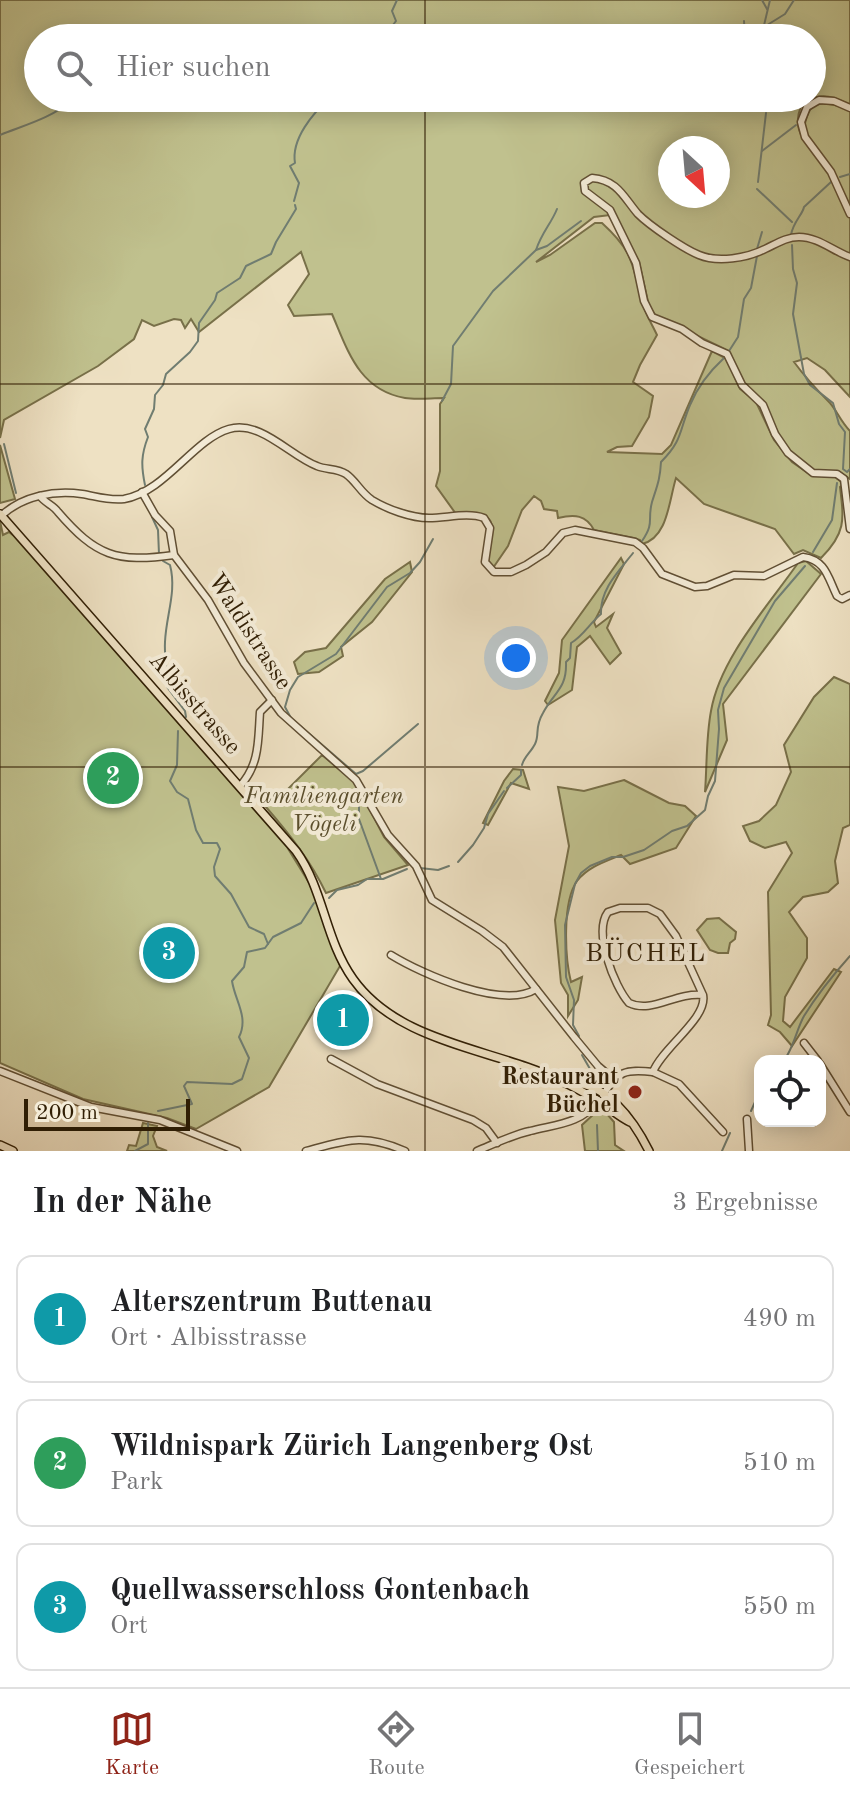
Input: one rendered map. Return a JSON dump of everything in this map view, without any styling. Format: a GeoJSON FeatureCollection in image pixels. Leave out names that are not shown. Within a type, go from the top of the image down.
{"type":"FeatureCollection","features":[{"type":"Feature","properties":{"kind":"main road","name":"Albisstrasse"},"geometry":{"type":"LineString","coordinates":[[1,514],[302,859],[315,884],[344,965],[379,1006],[422,1031],[566,1083],[579,1084],[626,1113],[649,1151]]}},
{"type":"Feature","properties":{"kind":"main road"},"geometry":{"type":"LineString","coordinates":[[0,1145],[13,1151]]}},
{"type":"Feature","properties":{"kind":"street"},"geometry":{"type":"LineString","coordinates":[[826,101],[850,108]]}},
{"type":"Feature","properties":{"kind":"street"},"geometry":{"type":"LineString","coordinates":[[805,112],[801,122],[805,137],[831,172],[850,214]]}},
{"type":"Feature","properties":{"kind":"street"},"geometry":{"type":"LineString","coordinates":[[850,257],[810,238],[796,237],[752,254],[707,259],[642,217],[611,183],[592,178],[584,183],[587,193],[610,210],[635,260],[644,301],[652,317],[726,353],[743,387],[763,405],[775,434],[788,453],[813,473],[837,474],[844,479],[850,529]]}},
{"type":"Feature","properties":{"kind":"street"},"geometry":{"type":"LineString","coordinates":[[1,514],[18,503],[40,496],[69,493],[117,500],[142,492],[215,436],[230,429],[243,428],[262,435],[317,467],[345,473],[367,496],[388,507],[426,518],[481,517],[490,528],[485,562],[494,572],[506,573],[526,565],[546,552],[563,533],[579,530],[635,542],[662,574],[691,586],[707,586],[734,575],[764,576],[803,557],[815,560],[823,567],[837,596],[842,599],[850,595]]}},
{"type":"Feature","properties":{"kind":"street","name":"Waldistrasse"},"geometry":{"type":"LineString","coordinates":[[142,492],[155,515],[170,531],[174,555],[208,600],[244,663],[300,731],[356,780],[388,835],[416,866],[432,900],[493,938],[598,1066],[612,1078]]}},
{"type":"Feature","properties":{"kind":"street"},"geometry":{"type":"LineString","coordinates":[[40,496],[56,509],[76,533],[106,552],[131,559],[174,555]]}},
{"type":"Feature","properties":{"kind":"street"},"geometry":{"type":"LineString","coordinates":[[240,786],[258,752],[260,712],[272,700]]}},
{"type":"Feature","properties":{"kind":"street"},"geometry":{"type":"LineString","coordinates":[[653,1072],[660,1057],[701,1011],[705,1002],[703,995],[676,936],[660,914],[648,908],[620,908],[606,915],[602,926],[605,946],[616,981],[629,1003],[649,1006],[681,995],[703,995]]}},
{"type":"Feature","properties":{"kind":"street"},"geometry":{"type":"LineString","coordinates":[[391,955],[427,975],[467,988],[514,996],[536,989]]}},
{"type":"Feature","properties":{"kind":"street"},"geometry":{"type":"LineString","coordinates":[[804,1043],[813,1055]]}},
{"type":"Feature","properties":{"kind":"street"},"geometry":{"type":"LineString","coordinates":[[331,1059],[377,1084],[473,1120],[486,1128],[497,1143]]}},
{"type":"Feature","properties":{"kind":"street"},"geometry":{"type":"LineString","coordinates":[[0,1071],[91,1107],[160,1120],[237,1151]]}},
{"type":"Feature","properties":{"kind":"street"},"geometry":{"type":"LineString","coordinates":[[477,1151],[528,1131],[569,1123],[585,1114],[601,1098],[612,1078],[636,1071],[653,1072],[679,1084],[723,1132]]}},
{"type":"Feature","properties":{"kind":"street"},"geometry":{"type":"LineString","coordinates":[[826,1073],[850,1112]]}},
{"type":"Feature","properties":{"kind":"street"},"geometry":{"type":"LineString","coordinates":[[747,1119],[749,1151]]}},
{"type":"Feature","properties":{"kind":"street"},"geometry":{"type":"LineString","coordinates":[[306,1151],[339,1141],[363,1138],[381,1141],[405,1151]]}},
{"type":"Feature","properties":{"kind":"green space"},"geometry":{"type":"Polygon","coordinates":[[[0,0],[850,0],[850,105],[826,96],[826,24],[24,24],[24,112],[799,112],[799,129],[803,138],[809,112],[826,112],[826,104],[850,110],[850,397],[825,370],[807,358],[794,362],[850,431],[850,479],[839,472],[814,471],[791,452],[764,404],[748,390],[729,351],[656,316],[649,306],[639,262],[610,215],[594,217],[536,262],[595,223],[602,223],[622,244],[631,262],[645,311],[657,335],[633,382],[653,396],[649,417],[632,446],[617,447],[607,452],[662,454],[671,445],[712,351],[727,359],[740,389],[756,402],[774,440],[792,462],[811,475],[835,477],[844,484],[840,487],[842,517],[839,533],[821,558],[803,550],[794,554],[775,529],[704,504],[676,478],[662,526],[651,540],[642,544],[634,538],[594,530],[579,517],[558,518],[557,511],[544,509],[541,501],[534,496],[522,510],[508,546],[493,568],[488,560],[492,529],[488,518],[456,514],[436,486],[440,471],[440,404],[444,398],[405,398],[376,387],[357,367],[332,314],[294,316],[288,305],[309,274],[301,252],[199,332],[191,319],[185,328],[181,320],[174,319],[154,326],[142,320],[134,339],[98,366],[4,420],[0,438],[0,0]]]}},
{"type":"Feature","properties":{"kind":"green space"},"geometry":{"type":"Polygon","coordinates":[[[0,445],[15,499],[0,503],[0,445]]]}},
{"type":"Feature","properties":{"kind":"green space"},"geometry":{"type":"Polygon","coordinates":[[[0,521],[3,535],[9,532],[14,536],[287,847],[311,886],[340,966],[269,1087],[196,1129],[167,1118],[83,1099],[0,1063],[0,521]]]}},
{"type":"Feature","properties":{"kind":"green space"},"geometry":{"type":"Polygon","coordinates":[[[621,558],[624,564],[594,622],[596,627],[613,614],[607,628],[621,653],[610,664],[590,636],[577,647],[572,690],[548,705],[545,701],[559,673],[562,640],[621,558]]]}},
{"type":"Feature","properties":{"kind":"green space"},"geometry":{"type":"Polygon","coordinates":[[[806,561],[821,574],[723,704],[727,740],[705,792],[709,721],[724,672],[798,563],[806,561]]]}},
{"type":"Feature","properties":{"kind":"green space"},"geometry":{"type":"Polygon","coordinates":[[[410,562],[412,572],[372,622],[341,647],[343,656],[319,672],[298,674],[294,662],[305,652],[326,648],[385,579],[410,562]]]}},
{"type":"Feature","properties":{"kind":"green space"},"geometry":{"type":"Polygon","coordinates":[[[834,677],[850,684],[850,825],[843,828],[835,861],[838,883],[828,892],[803,897],[789,912],[807,938],[807,958],[785,997],[783,1021],[790,1027],[834,969],[841,972],[792,1046],[780,1032],[768,1025],[771,1015],[768,892],[792,853],[786,842],[765,848],[750,841],[743,826],[759,821],[776,805],[791,772],[784,745],[814,697],[834,677]]]}},
{"type":"Feature","properties":{"kind":"green space","name":"Familiengarten Vögeli"},"geometry":{"type":"Polygon","coordinates":[[[322,755],[356,783],[384,837],[408,865],[326,893],[299,848],[266,807],[276,801],[322,755]]]}},
{"type":"Feature","properties":{"kind":"green space"},"geometry":{"type":"Polygon","coordinates":[[[513,769],[523,770],[529,789],[511,783],[488,825],[483,823],[504,781],[513,769]]]}},
{"type":"Feature","properties":{"kind":"green space"},"geometry":{"type":"Polygon","coordinates":[[[624,780],[669,803],[685,806],[696,816],[676,848],[630,864],[621,855],[591,868],[577,881],[569,902],[566,945],[571,982],[582,977],[578,1000],[568,1016],[568,995],[561,983],[555,920],[569,846],[558,787],[584,791],[624,780]]]}},
{"type":"Feature","properties":{"kind":"green space"},"geometry":{"type":"Polygon","coordinates":[[[719,918],[736,932],[728,953],[710,950],[697,930],[707,919],[719,918]]]}},
{"type":"Feature","properties":{"kind":"green space"},"geometry":{"type":"Polygon","coordinates":[[[595,1113],[607,1114],[614,1122],[615,1145],[624,1151],[585,1151],[582,1125],[595,1113]]]}},
{"type":"Feature","properties":{"kind":"green space"},"geometry":{"type":"Polygon","coordinates":[[[143,1123],[157,1126],[153,1136],[157,1147],[167,1151],[127,1151],[129,1145],[136,1146],[143,1123]]]}},
{"type":"Feature","properties":{"kind":"waterway"},"geometry":{"type":"LineString","coordinates":[[394,24],[396,21],[392,11],[397,0]]}},
{"type":"Feature","properties":{"kind":"waterway"},"geometry":{"type":"LineString","coordinates":[[762,0],[767,9]]}},
{"type":"Feature","properties":{"kind":"waterway"},"geometry":{"type":"LineString","coordinates":[[764,24],[770,0]]}},
{"type":"Feature","properties":{"kind":"waterway"},"geometry":{"type":"LineString","coordinates":[[769,24],[785,14],[794,0]]}},
{"type":"Feature","properties":{"kind":"waterway"},"geometry":{"type":"LineString","coordinates":[[0,135],[54,112]]}},
{"type":"Feature","properties":{"kind":"waterway"},"geometry":{"type":"LineString","coordinates":[[294,201],[299,183],[290,166],[295,163],[300,136],[316,112]]}},
{"type":"Feature","properties":{"kind":"waterway"},"geometry":{"type":"LineString","coordinates":[[758,182],[766,113]]}},
{"type":"Feature","properties":{"kind":"waterway"},"geometry":{"type":"LineString","coordinates":[[762,151],[796,125]]}},
{"type":"Feature","properties":{"kind":"waterway"},"geometry":{"type":"LineString","coordinates":[[840,177],[850,174]]}},
{"type":"Feature","properties":{"kind":"waterway"},"geometry":{"type":"LineString","coordinates":[[791,235],[804,207],[831,182]]}},
{"type":"Feature","properties":{"kind":"waterway"},"geometry":{"type":"LineString","coordinates":[[757,189],[792,222]]}},
{"type":"Feature","properties":{"kind":"waterway"},"geometry":{"type":"LineString","coordinates":[[145,485],[142,461],[148,437],[145,429],[154,409],[155,395],[163,385],[166,374],[198,341],[199,323],[217,293],[240,278],[246,266],[271,254],[296,209],[295,205]]}},
{"type":"Feature","properties":{"kind":"waterway"},"geometry":{"type":"LineString","coordinates":[[536,250],[557,209]]}},
{"type":"Feature","properties":{"kind":"waterway"},"geometry":{"type":"LineString","coordinates":[[442,401],[451,384],[453,346],[493,291],[536,250],[547,246],[581,221]]}},
{"type":"Feature","properties":{"kind":"waterway"},"geometry":{"type":"LineString","coordinates":[[757,249],[762,232]]}},
{"type":"Feature","properties":{"kind":"waterway"},"geometry":{"type":"LineString","coordinates":[[792,245],[797,283],[793,314],[804,374],[810,385],[833,403],[839,424],[845,432],[843,469],[847,472],[850,469]]}},
{"type":"Feature","properties":{"kind":"waterway"},"geometry":{"type":"LineString","coordinates":[[729,351],[738,337],[744,299],[751,288],[757,256]]}},
{"type":"Feature","properties":{"kind":"waterway"},"geometry":{"type":"LineString","coordinates":[[642,541],[650,525],[661,462],[677,441],[696,392],[724,358]]}},
{"type":"Feature","properties":{"kind":"waterway"},"geometry":{"type":"LineString","coordinates":[[4,444],[16,493]]}},
{"type":"Feature","properties":{"kind":"waterway"},"geometry":{"type":"LineString","coordinates":[[813,552],[832,520],[837,483]]}},
{"type":"Feature","properties":{"kind":"waterway"},"geometry":{"type":"LineString","coordinates":[[152,517],[158,530],[159,554]]}},
{"type":"Feature","properties":{"kind":"waterway"},"geometry":{"type":"LineString","coordinates":[[418,724],[356,774],[291,718],[285,707],[298,677],[336,654],[387,587],[410,573],[420,562],[433,539]]}},
{"type":"Feature","properties":{"kind":"waterway"},"geometry":{"type":"LineString","coordinates":[[522,765],[536,740],[540,718],[562,684],[571,643],[601,614],[607,588],[633,553]]}},
{"type":"Feature","properties":{"kind":"waterway"},"geometry":{"type":"LineString","coordinates":[[163,561],[170,565],[172,575],[165,642],[167,687],[186,717]]}},
{"type":"Feature","properties":{"kind":"waterway"},"geometry":{"type":"LineString","coordinates":[[579,1036],[573,1025],[574,1000],[566,977],[565,925],[575,884],[581,873],[590,866],[644,850],[672,831],[687,826],[705,810],[715,781],[718,710],[724,688],[775,601],[805,566]]}},
{"type":"Feature","properties":{"kind":"waterway"},"geometry":{"type":"LineString","coordinates":[[178,731],[177,765],[170,781],[177,792],[188,799],[196,830],[203,843],[217,843],[220,849],[214,867],[215,876],[231,894],[249,927],[264,934],[268,944]]}},
{"type":"Feature","properties":{"kind":"waterway"},"geometry":{"type":"LineString","coordinates":[[507,788],[521,775],[521,770]]}},
{"type":"Feature","properties":{"kind":"waterway"},"geometry":{"type":"LineString","coordinates":[[356,785],[359,819],[381,879]]}},
{"type":"Feature","properties":{"kind":"waterway"},"geometry":{"type":"LineString","coordinates":[[458,862],[473,845],[484,828],[488,814],[504,791]]}},
{"type":"Feature","properties":{"kind":"waterway"},"geometry":{"type":"LineString","coordinates":[[420,868],[438,870],[449,866]]}},
{"type":"Feature","properties":{"kind":"waterway"},"geometry":{"type":"LineString","coordinates":[[329,898],[337,890],[358,885],[367,879],[383,879],[407,869]]}},
{"type":"Feature","properties":{"kind":"waterway"},"geometry":{"type":"LineString","coordinates":[[158,1111],[192,1104],[184,1086],[187,1082],[232,1084],[242,1079],[249,1058],[239,1037],[243,1023],[232,981],[244,967],[247,952],[265,948],[273,937],[301,923],[314,903]]}},
{"type":"Feature","properties":{"kind":"waterway"},"geometry":{"type":"LineString","coordinates":[[787,1055],[804,1016],[850,956]]}},
{"type":"Feature","properties":{"kind":"waterway"},"geometry":{"type":"LineString","coordinates":[[582,1055],[590,1069],[592,1082]]}},
{"type":"Feature","properties":{"kind":"waterway"},"geometry":{"type":"LineString","coordinates":[[751,1111],[754,1104]]}},
{"type":"Feature","properties":{"kind":"waterway"},"geometry":{"type":"LineString","coordinates":[[135,1151],[148,1144],[148,1123]]}},
{"type":"Feature","properties":{"kind":"waterway"},"geometry":{"type":"LineString","coordinates":[[597,1125],[598,1151]]}},
{"type":"Feature","properties":{"kind":"waterway"},"geometry":{"type":"LineString","coordinates":[[722,1151],[730,1133]]}},
{"type":"Feature","properties":{"kind":"place","name":"Wildnispark Zürich Langenberg Ost"},"geometry":{"type":"Point","coordinates":[113,778]}},
{"type":"Feature","properties":{"kind":"place","name":"Quellwasserschloss Gontenbach"},"geometry":{"type":"Point","coordinates":[169,953]}},
{"type":"Feature","properties":{"kind":"place","name":"Alterszentrum Buttenau"},"geometry":{"type":"Point","coordinates":[343,1020]}},
{"type":"Feature","properties":{"kind":"place","name":"Restaurant Büchel"},"geometry":{"type":"Point","coordinates":[635,1092]}},
{"type":"Feature","properties":{"kind":"district","name":"BÜCHEL"},"geometry":{"type":"Point","coordinates":[646,954]}}]}
